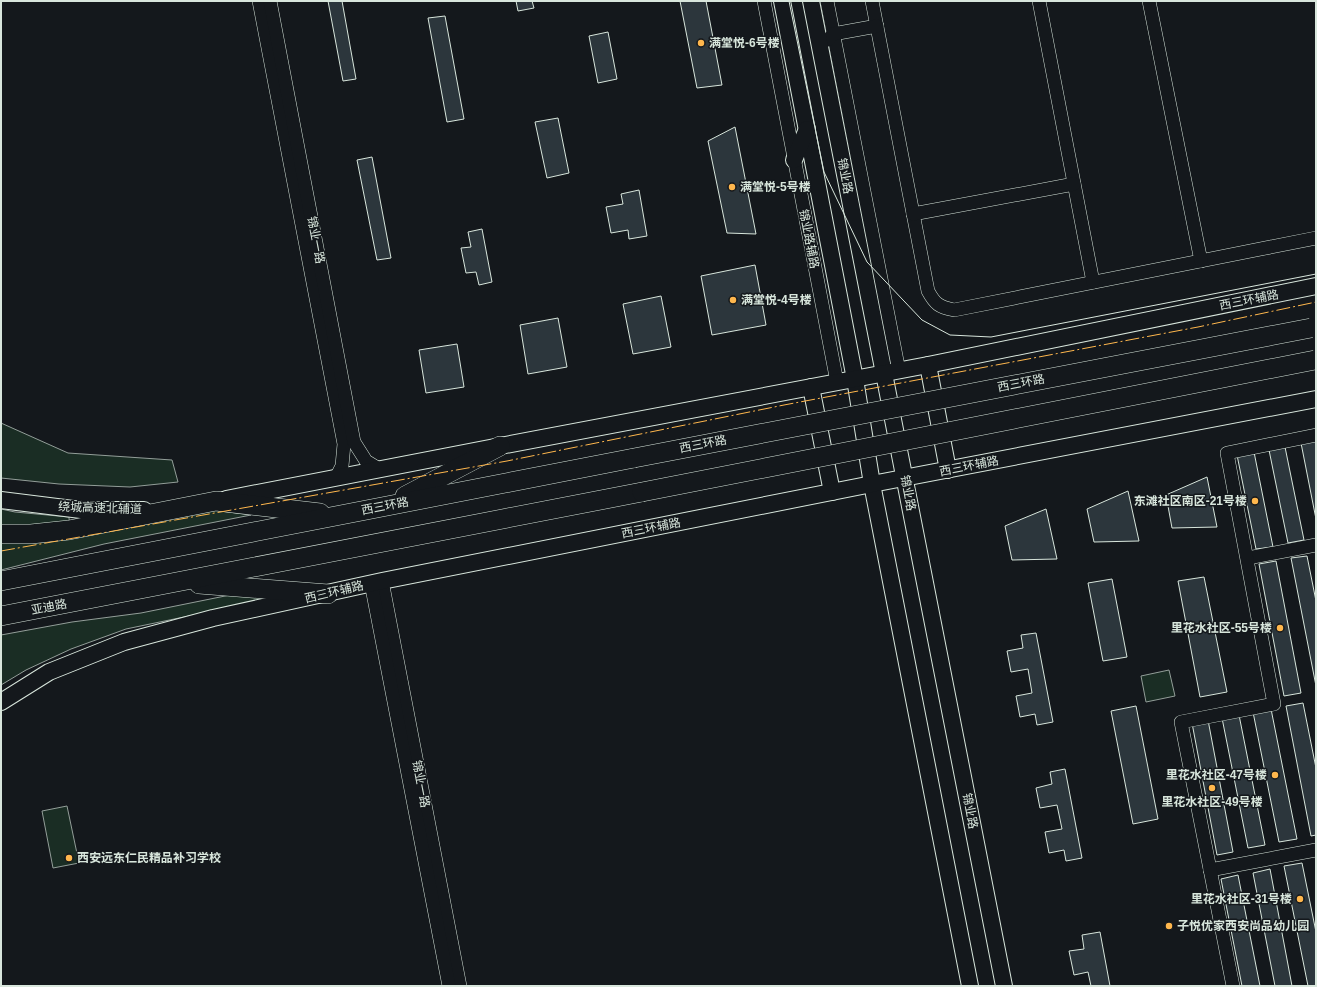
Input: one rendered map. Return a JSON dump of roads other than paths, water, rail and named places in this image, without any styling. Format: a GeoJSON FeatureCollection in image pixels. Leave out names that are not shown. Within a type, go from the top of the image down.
{"type":"FeatureCollection","features":[{"type":"Feature","properties":{"kind":"highway","name":"西三环路"},"geometry":{"type":"LineString","coordinates":[[1,582],[388,505],[1313,327]]}},
{"type":"Feature","properties":{"kind":"highway"},"geometry":{"type":"LineString","coordinates":[[174,583],[1316,360]]}},
{"type":"Feature","properties":{"kind":"highway"},"geometry":{"type":"LineString","coordinates":[[388,505],[500,446]]}},
{"type":"Feature","properties":{"kind":"highway"},"geometry":{"type":"LineString","coordinates":[[1,534],[31,534],[69,530],[216,501],[340,515]]}},
{"type":"Feature","properties":{"kind":"highway"},"geometry":{"type":"LineString","coordinates":[[174,583],[328,594]]}},
{"type":"Feature","properties":{"kind":"highway","name":"亚迪路"},"geometry":{"type":"LineString","coordinates":[[1,616],[174,583]]}},
{"type":"Feature","properties":{"kind":"main road"},"geometry":{"type":"LineString","coordinates":[[782,1],[855,379],[872,484],[970,986]]}},
{"type":"Feature","properties":{"kind":"main road","name":"锦业路"},"geometry":{"type":"LineString","coordinates":[[811,1],[820,49],[891,372],[905,478],[1004,986]]}},
{"type":"Feature","properties":{"kind":"main road"},"geometry":{"type":"LineString","coordinates":[[794,160],[807,129]]}},
{"type":"Feature","properties":{"kind":"main road","name":"西三环辅路"},"geometry":{"type":"LineString","coordinates":[[216,501],[928,365],[1316,286]]}},
{"type":"Feature","properties":{"kind":"main road"},"geometry":{"type":"LineString","coordinates":[[928,365],[948,470]]}},
{"type":"Feature","properties":{"kind":"main road"},"geometry":{"type":"LineString","coordinates":[[811,387],[832,492]]}},
{"type":"Feature","properties":{"kind":"main road","name":"西三环辅路"},"geometry":{"type":"LineString","coordinates":[[1,702],[49,672],[124,642],[213,618],[328,594],[376,582],[872,484],[1316,399]]}},
{"type":"Feature","properties":{"kind":"main road","name":"绕城高速北辅道"},"geometry":{"type":"LineString","coordinates":[[1,500],[81,510],[176,509]]}},
{"type":"Feature","properties":{"kind":"main road"},"geometry":{"type":"LineString","coordinates":[[1,694],[49,672]]}},
{"type":"Feature","properties":{"kind":"street","name":"锦业一路"},"geometry":{"type":"LineString","coordinates":[[259,1],[344,444],[342,466],[336,478]]}},
{"type":"Feature","properties":{"kind":"street","name":"锦业一路"},"geometry":{"type":"LineString","coordinates":[[270,1],[354,442],[366,461],[379,469]]}},
{"type":"Feature","properties":{"kind":"street","name":"锦业路辅路"},"geometry":{"type":"LineString","coordinates":[[764,1],[837,382]]}},
{"type":"Feature","properties":{"kind":"street"},"geometry":{"type":"LineString","coordinates":[[828,1],[891,372]]}},
{"type":"Feature","properties":{"kind":"street"},"geometry":{"type":"LineString","coordinates":[[872,1],[928,290],[933,301],[944,308],[954,310],[1316,238]]}},
{"type":"Feature","properties":{"kind":"street"},"geometry":{"type":"LineString","coordinates":[[1039,1],[1093,282]]}},
{"type":"Feature","properties":{"kind":"street"},"geometry":{"type":"LineString","coordinates":[[1149,1],[1200,261]]}},
{"type":"Feature","properties":{"kind":"street"},"geometry":{"type":"LineString","coordinates":[[820,49],[833,34],[877,26]]}},
{"type":"Feature","properties":{"kind":"street"},"geometry":{"type":"LineString","coordinates":[[914,214],[1074,184]]}},
{"type":"Feature","properties":{"kind":"street"},"geometry":{"type":"LineString","coordinates":[[1233,986],[1181,722],[1274,704],[1248,558],[1227,453],[1316,435]]}},
{"type":"Feature","properties":{"kind":"street"},"geometry":{"type":"LineString","coordinates":[[1248,558],[1316,546]]}},
{"type":"Feature","properties":{"kind":"street","name":"锦业一路"},"geometry":{"type":"LineString","coordinates":[[376,582],[450,986]]}},
{"type":"Feature","properties":{"kind":"street","name":"锦业一路"},"geometry":{"type":"LineString","coordinates":[[376,582],[460,986]]}},
{"type":"Feature","properties":{"kind":"street"},"geometry":{"type":"LineString","coordinates":[[1210,870],[1316,850]]}},
{"type":"Feature","properties":{"kind":"tram line"},"geometry":{"type":"LineString","coordinates":[[789,1],[824,172],[867,262],[922,320],[950,335],[991,337],[1316,274]]}},
{"type":"Feature","properties":{"kind":"place","name":"满堂悦-6号楼"},"geometry":{"type":"Point","coordinates":[701,43]}},
{"type":"Feature","properties":{"kind":"place","name":"满堂悦-5号楼"},"geometry":{"type":"Point","coordinates":[732,187]}},
{"type":"Feature","properties":{"kind":"place","name":"满堂悦-4号楼"},"geometry":{"type":"Point","coordinates":[733,300]}},
{"type":"Feature","properties":{"kind":"place","name":"东滩社区南区-21号楼"},"geometry":{"type":"Point","coordinates":[1255,501]}},
{"type":"Feature","properties":{"kind":"place","name":"里花水社区-55号楼"},"geometry":{"type":"Point","coordinates":[1280,628]}},
{"type":"Feature","properties":{"kind":"place","name":"里花水社区-47号楼"},"geometry":{"type":"Point","coordinates":[1275,775]}},
{"type":"Feature","properties":{"kind":"place","name":"里花水社区-49号楼"},"geometry":{"type":"Point","coordinates":[1212,788]}},
{"type":"Feature","properties":{"kind":"place","name":"西安远东仁民精品补习学校"},"geometry":{"type":"Point","coordinates":[69,858]}},
{"type":"Feature","properties":{"kind":"place","name":"里花水社区-31号楼"},"geometry":{"type":"Point","coordinates":[1300,899]}},
{"type":"Feature","properties":{"kind":"place","name":"子悦优家西安尚品幼儿园"},"geometry":{"type":"Point","coordinates":[1169,926]}}]}
